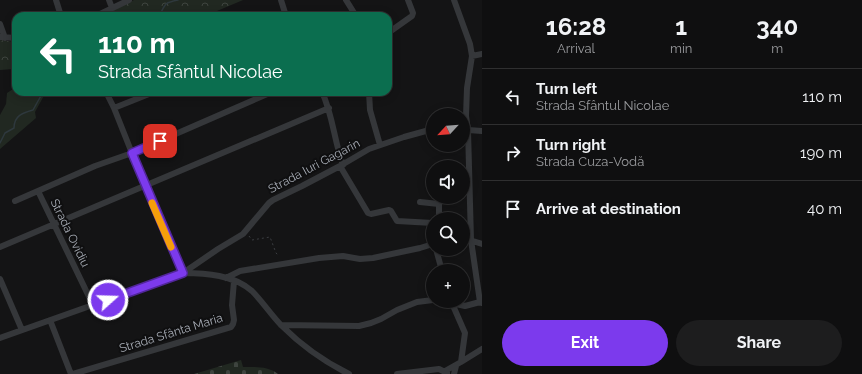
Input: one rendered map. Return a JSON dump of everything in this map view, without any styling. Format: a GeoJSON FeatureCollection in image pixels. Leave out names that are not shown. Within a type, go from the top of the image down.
{"type":"FeatureCollection","features":[{"type":"Feature","properties":{"kind":"street"},"geometry":{"type":"LineString","coordinates":[[56,0],[60,12]]}},
{"type":"Feature","properties":{"kind":"street"},"geometry":{"type":"LineString","coordinates":[[109,0],[112,8]]}},
{"type":"Feature","properties":{"kind":"street"},"geometry":{"type":"LineString","coordinates":[[104,12],[129,0]]}},
{"type":"Feature","properties":{"kind":"street"},"geometry":{"type":"LineString","coordinates":[[281,0],[285,12]]}},
{"type":"Feature","properties":{"kind":"street"},"geometry":{"type":"LineString","coordinates":[[346,0],[354,12]]}},
{"type":"Feature","properties":{"kind":"street"},"geometry":{"type":"LineString","coordinates":[[392,30],[412,16],[413,13],[408,0]]}},
{"type":"Feature","properties":{"kind":"street"},"geometry":{"type":"LineString","coordinates":[[454,0],[470,44],[472,56],[467,88],[466,108]]}},
{"type":"Feature","properties":{"kind":"street"},"geometry":{"type":"LineString","coordinates":[[0,24],[2,38]]}},
{"type":"Feature","properties":{"kind":"street"},"geometry":{"type":"LineString","coordinates":[[472,56],[482,54]]}},
{"type":"Feature","properties":{"kind":"street"},"geometry":{"type":"LineString","coordinates":[[108,96],[183,273],[202,273],[226,278],[241,284],[252,291],[281,325],[291,334],[320,357],[349,374]]}},
{"type":"Feature","properties":{"kind":"street"},"geometry":{"type":"LineString","coordinates":[[114,108],[144,96]]}},
{"type":"Feature","properties":{"kind":"street"},"geometry":{"type":"LineString","coordinates":[[15,201],[95,166],[132,153],[263,96]]}},
{"type":"Feature","properties":{"kind":"street"},"geometry":{"type":"LineString","coordinates":[[324,96],[329,108],[341,166],[368,213],[371,214],[389,210],[397,221],[426,223]]}},
{"type":"Feature","properties":{"kind":"street"},"geometry":{"type":"LineString","coordinates":[[368,96],[370,110],[380,145]]}},
{"type":"Feature","properties":{"kind":"street"},"geometry":{"type":"LineString","coordinates":[[0,247],[53,223],[145,186],[329,108]]}},
{"type":"Feature","properties":{"kind":"street"},"geometry":{"type":"LineString","coordinates":[[470,130],[482,131]]}},
{"type":"Feature","properties":{"kind":"street","name":"Strada Iuri Gagarin"},"geometry":{"type":"LineString","coordinates":[[0,338],[183,273],[246,232],[273,200],[341,166],[369,149],[426,131]]}},
{"type":"Feature","properties":{"kind":"street"},"geometry":{"type":"LineString","coordinates":[[467,152],[471,240],[481,302],[470,305]]}},
{"type":"Feature","properties":{"kind":"street","name":"Strada Ovidiu"},"geometry":{"type":"LineString","coordinates":[[38,191],[93,305]]}},
{"type":"Feature","properties":{"kind":"street"},"geometry":{"type":"LineString","coordinates":[[420,202],[426,203]]}},
{"type":"Feature","properties":{"kind":"street"},"geometry":{"type":"LineString","coordinates":[[439,204],[439,212]]}},
{"type":"Feature","properties":{"kind":"street"},"geometry":{"type":"LineString","coordinates":[[471,240],[475,243],[482,244]]}},
{"type":"Feature","properties":{"kind":"street"},"geometry":{"type":"LineString","coordinates":[[226,278],[240,272],[319,258],[343,256],[360,259],[373,258],[426,246]]}},
{"type":"Feature","properties":{"kind":"street"},"geometry":{"type":"LineString","coordinates":[[0,279],[22,330]]}},
{"type":"Feature","properties":{"kind":"street","name":"Strada Sfânta Maria"},"geometry":{"type":"LineString","coordinates":[[72,374],[231,326],[234,324],[232,305],[234,281]]}},
{"type":"Feature","properties":{"kind":"street"},"geometry":{"type":"LineString","coordinates":[[281,325],[359,326],[381,319],[397,310],[417,302],[426,301]]}},
{"type":"Feature","properties":{"kind":"street"},"geometry":{"type":"LineString","coordinates":[[454,308],[465,333],[458,364],[454,374]]}},
{"type":"Feature","properties":{"kind":"street"},"geometry":{"type":"LineString","coordinates":[[457,315],[463,308]]}},
{"type":"Feature","properties":{"kind":"street"},"geometry":{"type":"LineString","coordinates":[[50,320],[72,374]]}},
{"type":"Feature","properties":{"kind":"street"},"geometry":{"type":"LineString","coordinates":[[397,374],[430,369],[439,369],[446,373],[482,349]]}},
{"type":"Feature","properties":{"kind":"path"},"geometry":{"type":"LineString","coordinates":[[246,232],[252,240],[270,237],[278,255]]}},
{"type":"Feature","properties":{"kind":"green space"},"geometry":{"type":"Polygon","coordinates":[[[134,0],[243,0],[214,12],[110,12],[134,0]]]}},
{"type":"Feature","properties":{"kind":"green space"},"geometry":{"type":"Polygon","coordinates":[[[0,40],[12,42],[12,69],[0,70],[0,40]]]}},
{"type":"Feature","properties":{"kind":"green space"},"geometry":{"type":"Polygon","coordinates":[[[12,90],[12,96],[44,96],[35,112],[36,118],[0,149],[0,115],[6,104],[7,93],[12,90]]]}},
{"type":"Feature","properties":{"kind":"green space"},"geometry":{"type":"Polygon","coordinates":[[[241,360],[243,367],[266,368],[278,374],[194,374],[241,360]]]}},
{"type":"Feature","properties":{"kind":"waterway"},"geometry":{"type":"LineString","coordinates":[[162,12],[170,2],[178,0]]}},
{"type":"Feature","properties":{"kind":"waterway"},"geometry":{"type":"LineString","coordinates":[[0,143],[5,133],[14,128],[17,118],[22,114],[33,110],[41,96]]}},
{"type":"Feature","properties":{"kind":"slow traffic"},"geometry":{"type":"LineString","coordinates":[[152,203],[171,247]]}},
{"type":"Feature","properties":{"kind":"route"},"geometry":{"type":"LineString","coordinates":[[108,300],[183,273],[132,153],[160,141]]}}]}
